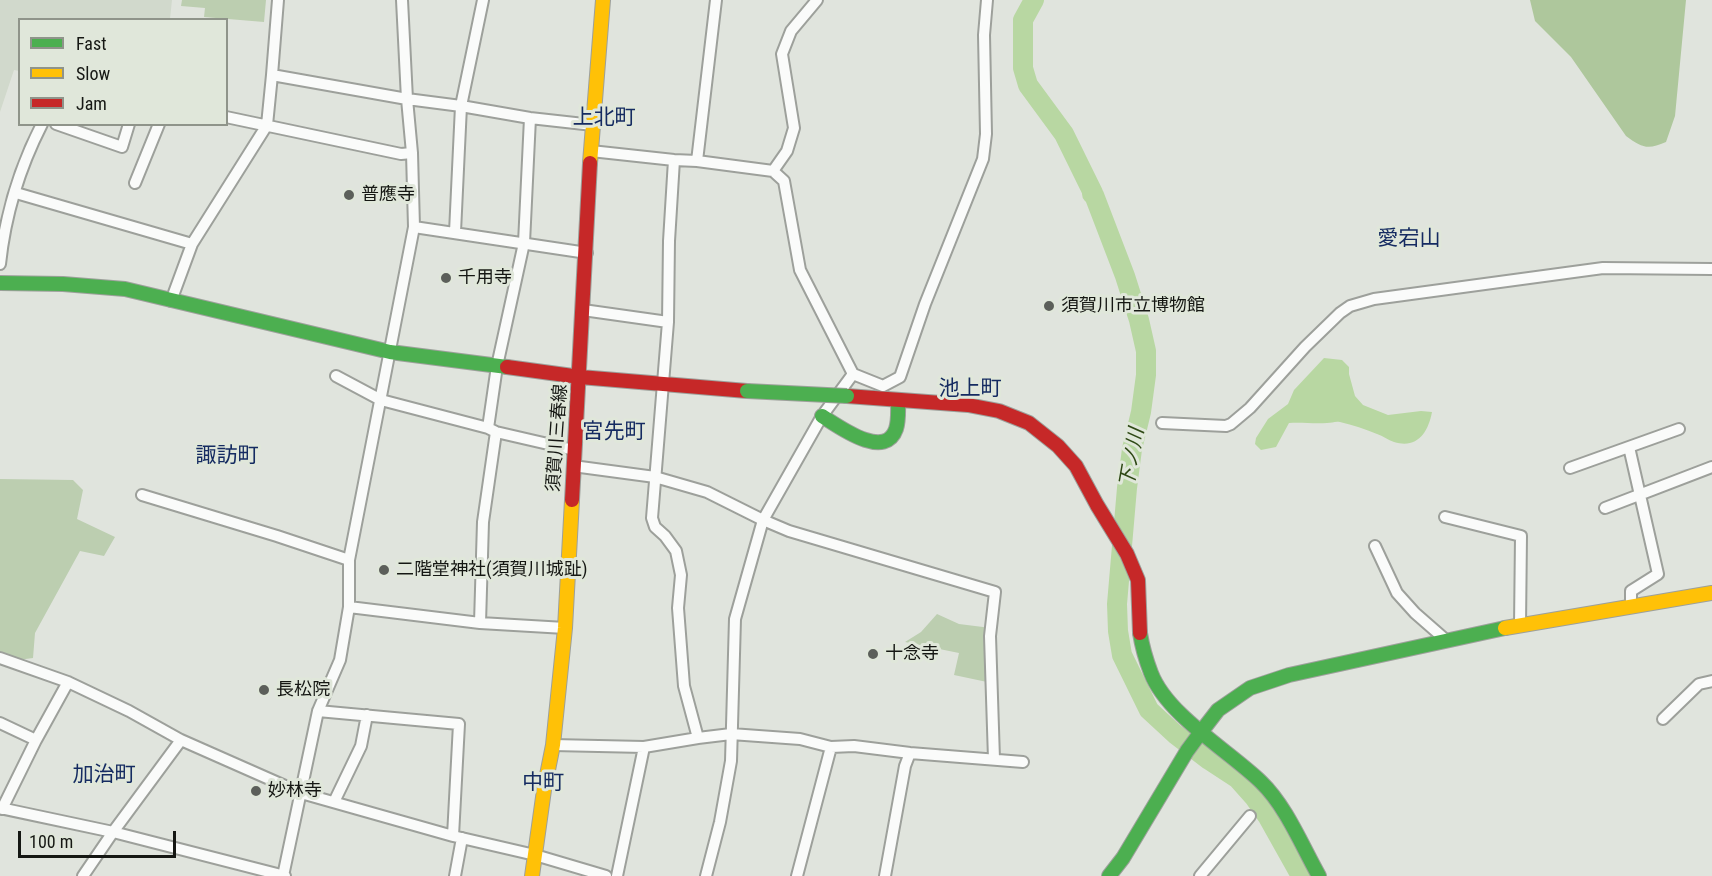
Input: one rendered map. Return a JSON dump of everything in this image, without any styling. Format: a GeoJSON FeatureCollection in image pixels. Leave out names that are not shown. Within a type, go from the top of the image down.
{"type":"FeatureCollection","features":[{"type":"Feature","properties":{"kind":"street"},"geometry":{"type":"LineString","coordinates":[[171,301],[192,244],[267,124],[278,0]]}},
{"type":"Feature","properties":{"kind":"street"},"geometry":{"type":"LineString","coordinates":[[68,682],[1,808],[112,832],[284,876],[318,711],[340,660],[349,607],[349,560],[414,226],[412,153],[402,0]]}},
{"type":"Feature","properties":{"kind":"street"},"geometry":{"type":"LineString","coordinates":[[455,232],[461,106],[483,0]]}},
{"type":"Feature","properties":{"kind":"street","name":"須賀川三春線"},"geometry":{"type":"LineString","coordinates":[[532,876],[544,790],[554,745],[565,628],[591,151],[603,0]]}},
{"type":"Feature","properties":{"kind":"street"},"geometry":{"type":"LineString","coordinates":[[697,161],[716,0]]}},
{"type":"Feature","properties":{"kind":"street"},"geometry":{"type":"LineString","coordinates":[[773,171],[787,151],[794,128],[782,54],[791,31],[817,0]]}},
{"type":"Feature","properties":{"kind":"street"},"geometry":{"type":"LineString","coordinates":[[591,151],[773,171],[784,181],[800,270],[853,374],[883,386],[900,377],[925,304],[983,159],[986,134],[984,35],[987,0]]}},
{"type":"Feature","properties":{"kind":"street"},"geometry":{"type":"LineString","coordinates":[[272,75],[407,99],[593,125]]}},
{"type":"Feature","properties":{"kind":"street"},"geometry":{"type":"LineString","coordinates":[[228,117],[400,154],[412,153]]}},
{"type":"Feature","properties":{"kind":"street"},"geometry":{"type":"LineString","coordinates":[[480,623],[483,522],[496,366],[524,243],[530,118]]}},
{"type":"Feature","properties":{"kind":"street"},"geometry":{"type":"LineString","coordinates":[[0,264],[5,209],[16,193],[29,149],[41,126]]}},
{"type":"Feature","properties":{"kind":"street"},"geometry":{"type":"LineString","coordinates":[[62,126],[122,147],[128,126]]}},
{"type":"Feature","properties":{"kind":"street"},"geometry":{"type":"LineString","coordinates":[[135,183],[158,126]]}},
{"type":"Feature","properties":{"kind":"street"},"geometry":{"type":"LineString","coordinates":[[674,160],[669,241],[668,322],[652,518],[655,527],[676,551],[681,575],[678,608],[684,686],[698,738]]}},
{"type":"Feature","properties":{"kind":"street"},"geometry":{"type":"LineString","coordinates":[[16,193],[192,244]]}},
{"type":"Feature","properties":{"kind":"street"},"geometry":{"type":"LineString","coordinates":[[414,226],[587,253]]}},
{"type":"Feature","properties":{"kind":"street"},"geometry":{"type":"LineString","coordinates":[[1162,423],[1226,426],[1231,424],[1250,408],[1305,347],[1340,314],[1360,302],[1603,268],[1712,269]]}},
{"type":"Feature","properties":{"kind":"street"},"geometry":{"type":"LineString","coordinates":[[0,283],[63,284],[125,289],[390,352],[580,377],[663,385],[968,405],[999,411],[1029,423],[1058,446],[1076,466],[1127,554],[1138,580],[1140,635],[1151,674],[1160,690],[1180,715],[1268,790],[1280,805],[1319,876]]}},
{"type":"Feature","properties":{"kind":"street"},"geometry":{"type":"LineString","coordinates":[[584,310],[668,322]]}},
{"type":"Feature","properties":{"kind":"street"},"geometry":{"type":"LineString","coordinates":[[706,876],[720,822],[731,761],[735,619],[763,520],[822,416],[853,374]]}},
{"type":"Feature","properties":{"kind":"street"},"geometry":{"type":"LineString","coordinates":[[336,376],[381,400],[574,450]]}},
{"type":"Feature","properties":{"kind":"street"},"geometry":{"type":"LineString","coordinates":[[822,416],[856,437],[874,443],[886,441],[894,435],[898,422],[898,400]]}},
{"type":"Feature","properties":{"kind":"street"},"geometry":{"type":"LineString","coordinates":[[1570,468],[1679,429]]}},
{"type":"Feature","properties":{"kind":"street"},"geometry":{"type":"LineString","coordinates":[[1629,447],[1658,574],[1631,591],[1631,606]]}},
{"type":"Feature","properties":{"kind":"street"},"geometry":{"type":"LineString","coordinates":[[573,466],[655,477],[706,492],[789,531],[995,592],[990,636],[994,759]]}},
{"type":"Feature","properties":{"kind":"street"},"geometry":{"type":"LineString","coordinates":[[1605,508],[1712,467]]}},
{"type":"Feature","properties":{"kind":"street"},"geometry":{"type":"LineString","coordinates":[[142,495],[349,560]]}},
{"type":"Feature","properties":{"kind":"street"},"geometry":{"type":"LineString","coordinates":[[1445,517],[1521,536],[1520,625]]}},
{"type":"Feature","properties":{"kind":"street"},"geometry":{"type":"LineString","coordinates":[[1375,546],[1396,593],[1447,641]]}},
{"type":"Feature","properties":{"kind":"street"},"geometry":{"type":"LineString","coordinates":[[1108,876],[1123,858],[1187,751],[1201,732],[1218,710],[1250,688],[1289,675],[1520,625],[1712,593]]}},
{"type":"Feature","properties":{"kind":"street"},"geometry":{"type":"LineString","coordinates":[[349,607],[480,623],[565,628]]}},
{"type":"Feature","properties":{"kind":"street"},"geometry":{"type":"LineString","coordinates":[[0,658],[68,682],[129,711],[181,740],[301,793],[606,876]]}},
{"type":"Feature","properties":{"kind":"street"},"geometry":{"type":"LineString","coordinates":[[1662,719],[1699,684],[1712,681]]}},
{"type":"Feature","properties":{"kind":"street"},"geometry":{"type":"LineString","coordinates":[[318,711],[459,724],[458,837],[455,876]]}},
{"type":"Feature","properties":{"kind":"street"},"geometry":{"type":"LineString","coordinates":[[334,802],[362,746],[367,715]]}},
{"type":"Feature","properties":{"kind":"street"},"geometry":{"type":"LineString","coordinates":[[0,723],[36,740]]}},
{"type":"Feature","properties":{"kind":"street"},"geometry":{"type":"LineString","coordinates":[[554,745],[644,747],[731,734],[800,739],[831,747],[854,746],[1023,762]]}},
{"type":"Feature","properties":{"kind":"street"},"geometry":{"type":"LineString","coordinates":[[83,876],[112,832],[181,740]]}},
{"type":"Feature","properties":{"kind":"street"},"geometry":{"type":"LineString","coordinates":[[617,876],[644,747]]}},
{"type":"Feature","properties":{"kind":"street"},"geometry":{"type":"LineString","coordinates":[[797,876],[831,747]]}},
{"type":"Feature","properties":{"kind":"street"},"geometry":{"type":"LineString","coordinates":[[885,876],[905,766],[910,753]]}},
{"type":"Feature","properties":{"kind":"street"},"geometry":{"type":"LineString","coordinates":[[1200,876],[1250,816]]}},
{"type":"Feature","properties":{"kind":"shaded area"},"geometry":{"type":"Polygon","coordinates":[[[0,0],[172,0],[170,18],[18,18],[18,71],[14,70],[0,112],[0,0]]]}},
{"type":"Feature","properties":{"kind":"shaded area"},"geometry":{"type":"Polygon","coordinates":[[[182,0],[266,0],[264,22],[204,17],[205,8],[181,6],[182,0]]]}},
{"type":"Feature","properties":{"kind":"shaded area"},"geometry":{"type":"Polygon","coordinates":[[[1530,0],[1686,0],[1675,116],[1666,142],[1650,147],[1636,143],[1626,136],[1571,57],[1535,21],[1530,0]]]}},
{"type":"Feature","properties":{"kind":"shaded area"},"geometry":{"type":"Polygon","coordinates":[[[1324,358],[1342,360],[1349,367],[1355,396],[1363,405],[1388,415],[1432,412],[1424,433],[1415,441],[1402,444],[1340,422],[1289,423],[1276,447],[1261,450],[1255,444],[1256,438],[1268,419],[1288,404],[1294,390],[1324,358]]]}},
{"type":"Feature","properties":{"kind":"shaded area"},"geometry":{"type":"Polygon","coordinates":[[[0,479],[73,480],[83,490],[77,519],[115,537],[104,556],[80,551],[35,633],[33,658],[18,660],[0,653],[0,479]]]}},
{"type":"Feature","properties":{"kind":"shaded area"},"geometry":{"type":"Polygon","coordinates":[[[937,614],[959,624],[991,628],[987,682],[954,675],[959,653],[905,642],[921,632],[937,614]]]}},
{"type":"Feature","properties":{"kind":"waterway","name":"下ノ川"},"geometry":{"type":"LineString","coordinates":[[1034,0],[1023,20],[1023,68],[1028,85],[1064,134],[1094,195],[1125,276],[1146,351],[1146,375],[1141,412],[1132,449],[1127,488],[1117,604],[1122,655],[1149,710],[1175,734],[1238,779],[1268,817],[1301,876]]}},
{"type":"Feature","properties":{"kind":"traffic: fast"},"geometry":{"type":"LineString","coordinates":[[0,283],[63,284],[125,289],[390,352],[507,367]]}},
{"type":"Feature","properties":{"kind":"traffic: fast"},"geometry":{"type":"LineString","coordinates":[[747,391],[847,396]]}},
{"type":"Feature","properties":{"kind":"traffic: fast"},"geometry":{"type":"LineString","coordinates":[[822,416],[861,438],[872,442],[882,442],[890,438],[896,429],[898,400]]}},
{"type":"Feature","properties":{"kind":"traffic: fast"},"geometry":{"type":"LineString","coordinates":[[1109,876],[1123,858],[1187,751],[1201,732],[1218,710],[1250,688],[1289,675],[1505,628]]}},
{"type":"Feature","properties":{"kind":"traffic: fast"},"geometry":{"type":"LineString","coordinates":[[1140,633],[1151,673],[1170,703],[1184,718],[1248,770],[1270,792],[1286,814],[1319,876]]}},
{"type":"Feature","properties":{"kind":"traffic: slow"},"geometry":{"type":"LineString","coordinates":[[590,163],[603,0]]}},
{"type":"Feature","properties":{"kind":"traffic: slow"},"geometry":{"type":"LineString","coordinates":[[532,876],[553,745],[565,628],[572,500]]}},
{"type":"Feature","properties":{"kind":"traffic: slow"},"geometry":{"type":"LineString","coordinates":[[1505,628],[1712,593]]}},
{"type":"Feature","properties":{"kind":"traffic: jam"},"geometry":{"type":"LineString","coordinates":[[572,500],[590,163]]}},
{"type":"Feature","properties":{"kind":"traffic: jam"},"geometry":{"type":"LineString","coordinates":[[507,367],[580,377],[747,391]]}},
{"type":"Feature","properties":{"kind":"traffic: jam"},"geometry":{"type":"LineString","coordinates":[[847,396],[968,405],[999,411],[1029,423],[1058,446],[1076,466],[1127,554],[1138,580],[1140,633]]}},
{"type":"Feature","properties":{"kind":"place","name":"普應寺"},"geometry":{"type":"Point","coordinates":[349,195]}},
{"type":"Feature","properties":{"kind":"place","name":"千用寺"},"geometry":{"type":"Point","coordinates":[446,278]}},
{"type":"Feature","properties":{"kind":"place","name":"須賀川市立博物館"},"geometry":{"type":"Point","coordinates":[1049,306]}},
{"type":"Feature","properties":{"kind":"place","name":"二階堂神社(須賀川城趾)"},"geometry":{"type":"Point","coordinates":[384,570]}},
{"type":"Feature","properties":{"kind":"place","name":"十念寺"},"geometry":{"type":"Point","coordinates":[873,654]}},
{"type":"Feature","properties":{"kind":"place","name":"長松院"},"geometry":{"type":"Point","coordinates":[264,690]}},
{"type":"Feature","properties":{"kind":"place","name":"妙林寺"},"geometry":{"type":"Point","coordinates":[256,791]}},
{"type":"Feature","properties":{"kind":"district","name":"上北町"},"geometry":{"type":"Point","coordinates":[604,119]}},
{"type":"Feature","properties":{"kind":"district","name":"愛宕山"},"geometry":{"type":"Point","coordinates":[1409,240]}},
{"type":"Feature","properties":{"kind":"district","name":"池上町"},"geometry":{"type":"Point","coordinates":[970,390]}},
{"type":"Feature","properties":{"kind":"district","name":"宮先町"},"geometry":{"type":"Point","coordinates":[614,433]}},
{"type":"Feature","properties":{"kind":"district","name":"諏訪町"},"geometry":{"type":"Point","coordinates":[227,457]}},
{"type":"Feature","properties":{"kind":"district","name":"加治町"},"geometry":{"type":"Point","coordinates":[104,776]}},
{"type":"Feature","properties":{"kind":"district","name":"中町"},"geometry":{"type":"Point","coordinates":[543,784]}}]}
